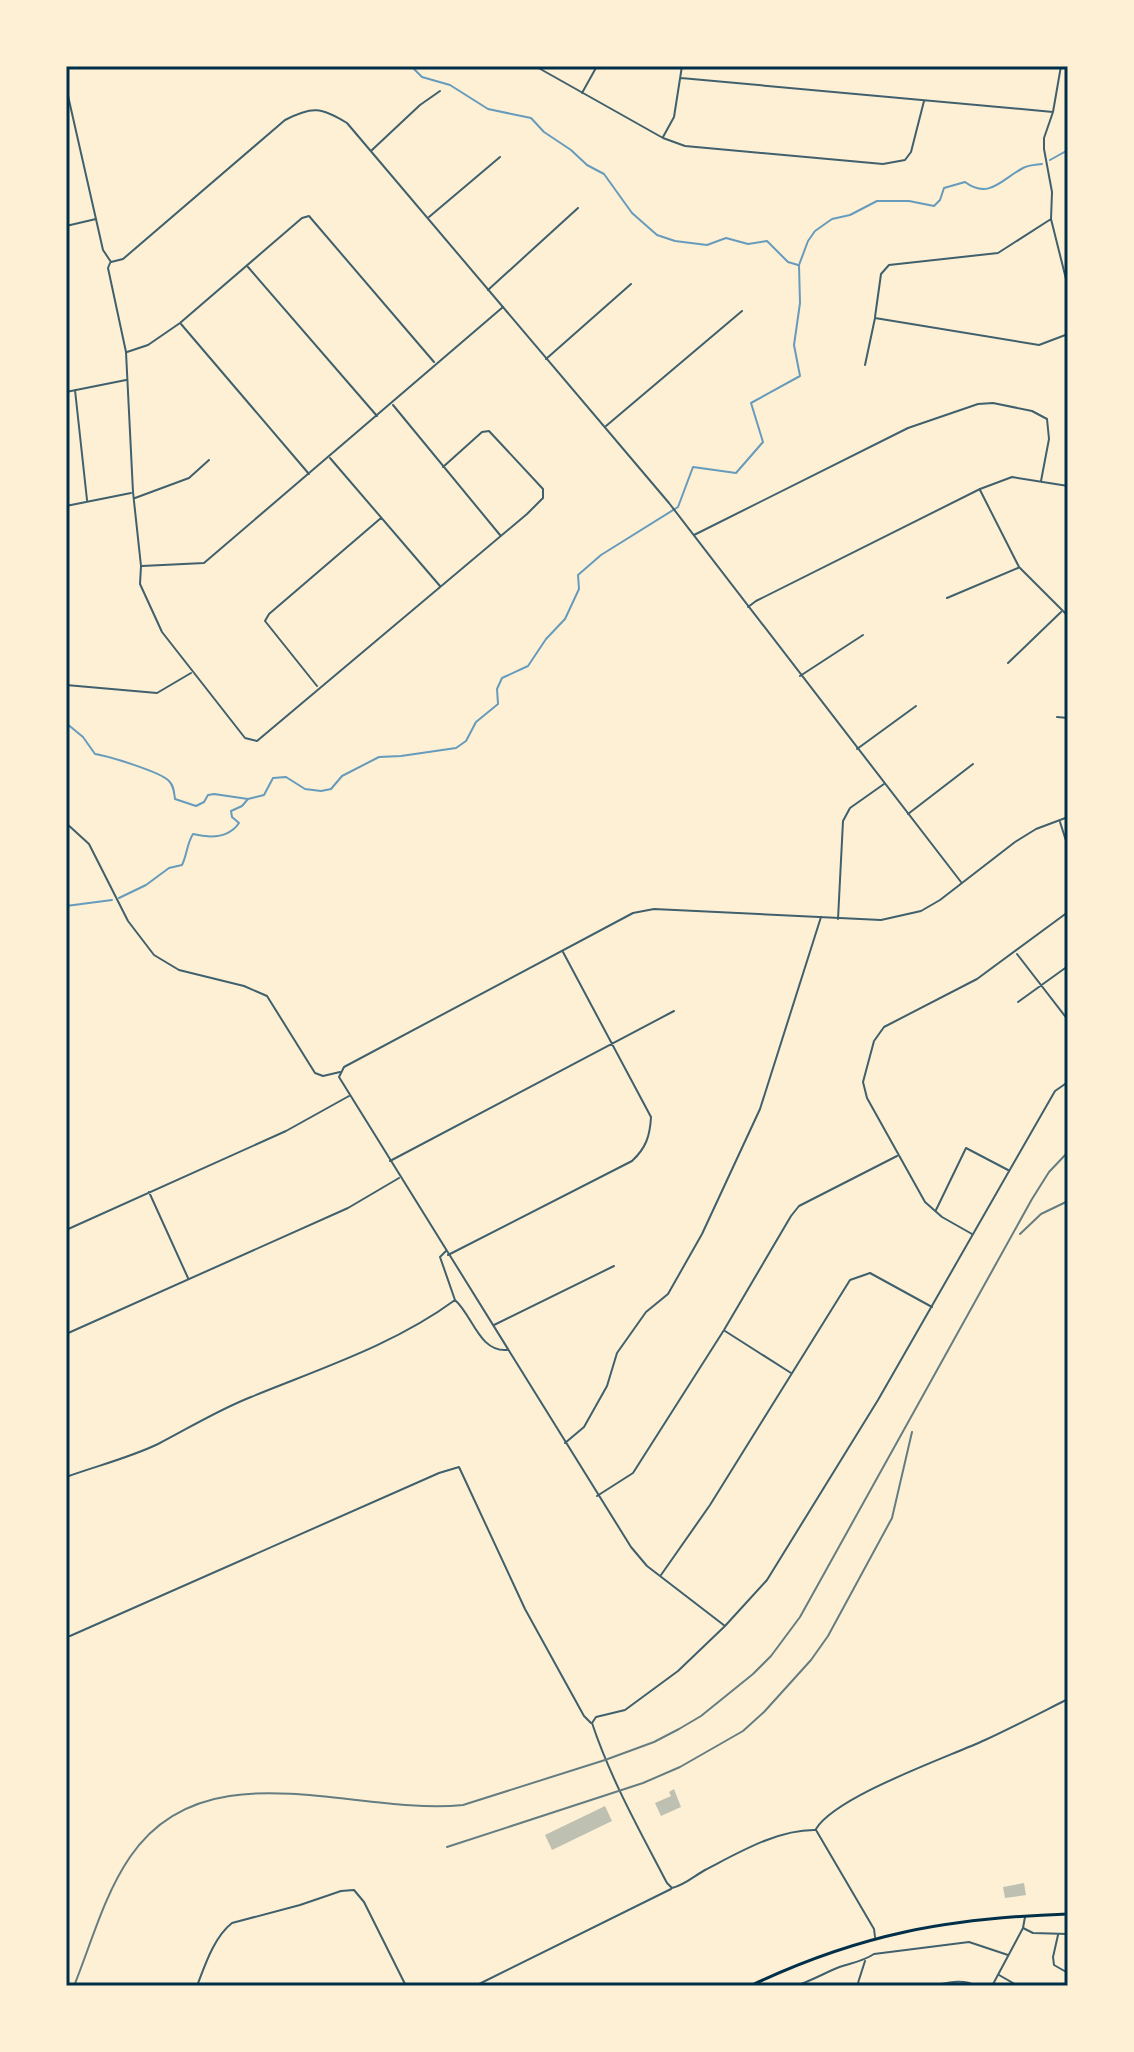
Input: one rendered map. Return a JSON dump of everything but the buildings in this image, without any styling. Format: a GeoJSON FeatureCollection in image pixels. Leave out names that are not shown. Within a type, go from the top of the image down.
{"type":"FeatureCollection","features":[{"type":"Feature","properties":{"kind":"main road"},"geometry":{"type":"LineString","coordinates":[[750,1986],[807,1960],[875,1938],[930,1925],[1025,1915],[1068,1914]]}},
{"type":"Feature","properties":{"kind":"street"},"geometry":{"type":"LineString","coordinates":[[535,66],[663,138],[685,146],[883,164],[905,160],[911,152],[924,101]]}},
{"type":"Feature","properties":{"kind":"street"},"geometry":{"type":"LineString","coordinates":[[582,93],[597,66]]}},
{"type":"Feature","properties":{"kind":"street"},"geometry":{"type":"LineString","coordinates":[[663,138],[674,117],[682,66]]}},
{"type":"Feature","properties":{"kind":"street"},"geometry":{"type":"LineString","coordinates":[[1061,66],[1053,112],[1044,138],[1052,192],[1051,219],[1068,287]]}},
{"type":"Feature","properties":{"kind":"street"},"geometry":{"type":"LineString","coordinates":[[681,78],[1053,112]]}},
{"type":"Feature","properties":{"kind":"street"},"geometry":{"type":"LineString","coordinates":[[66,87],[103,250],[111,262]]}},
{"type":"Feature","properties":{"kind":"street"},"geometry":{"type":"LineString","coordinates":[[372,150],[420,105],[440,91]]}},
{"type":"Feature","properties":{"kind":"street"},"geometry":{"type":"LineString","coordinates":[[443,467],[482,432],[489,431],[543,489],[543,498],[257,741],[245,738],[162,632],[140,584],[126,352],[110,281],[108,268],[111,262],[123,259],[285,120],[302,111],[316,109],[329,112],[347,123],[669,503],[962,882]]}},
{"type":"Feature","properties":{"kind":"street"},"geometry":{"type":"LineString","coordinates":[[429,217],[500,157]]}},
{"type":"Feature","properties":{"kind":"street"},"geometry":{"type":"LineString","coordinates":[[488,290],[578,208]]}},
{"type":"Feature","properties":{"kind":"street"},"geometry":{"type":"LineString","coordinates":[[126,352],[148,345],[180,323],[302,218],[309,216],[436,364]]}},
{"type":"Feature","properties":{"kind":"street"},"geometry":{"type":"LineString","coordinates":[[66,226],[96,219]]}},
{"type":"Feature","properties":{"kind":"street"},"geometry":{"type":"LineString","coordinates":[[865,365],[881,274],[889,265],[998,253],[1051,219]]}},
{"type":"Feature","properties":{"kind":"street"},"geometry":{"type":"LineString","coordinates":[[1061,254],[1068,252]]}},
{"type":"Feature","properties":{"kind":"street"},"geometry":{"type":"LineString","coordinates":[[247,266],[377,417]]}},
{"type":"Feature","properties":{"kind":"street"},"geometry":{"type":"LineString","coordinates":[[546,359],[631,284]]}},
{"type":"Feature","properties":{"kind":"street"},"geometry":{"type":"LineString","coordinates":[[141,566],[204,563],[503,307]]}},
{"type":"Feature","properties":{"kind":"street"},"geometry":{"type":"LineString","coordinates":[[606,426],[742,311]]}},
{"type":"Feature","properties":{"kind":"street"},"geometry":{"type":"LineString","coordinates":[[875,318],[1039,345],[1068,334]]}},
{"type":"Feature","properties":{"kind":"street"},"geometry":{"type":"LineString","coordinates":[[180,323],[309,474]]}},
{"type":"Feature","properties":{"kind":"street"},"geometry":{"type":"LineString","coordinates":[[66,392],[127,380]]}},
{"type":"Feature","properties":{"kind":"street"},"geometry":{"type":"LineString","coordinates":[[75,390],[87,500]]}},
{"type":"Feature","properties":{"kind":"street"},"geometry":{"type":"LineString","coordinates":[[693,536],[908,428],[978,404],[993,403],[1032,411],[1047,419],[1049,439],[1041,481]]}},
{"type":"Feature","properties":{"kind":"street"},"geometry":{"type":"LineString","coordinates":[[392,404],[500,535]]}},
{"type":"Feature","properties":{"kind":"street"},"geometry":{"type":"LineString","coordinates":[[329,457],[440,586]]}},
{"type":"Feature","properties":{"kind":"street"},"geometry":{"type":"LineString","coordinates":[[134,498],[189,478],[209,460]]}},
{"type":"Feature","properties":{"kind":"street"},"geometry":{"type":"LineString","coordinates":[[748,608],[756,601],[980,489],[1012,477],[1068,486]]}},
{"type":"Feature","properties":{"kind":"street"},"geometry":{"type":"LineString","coordinates":[[980,489],[1019,567],[1068,616]]}},
{"type":"Feature","properties":{"kind":"street"},"geometry":{"type":"LineString","coordinates":[[66,506],[133,492]]}},
{"type":"Feature","properties":{"kind":"street"},"geometry":{"type":"LineString","coordinates":[[319,688],[265,621],[269,614],[381,518]]}},
{"type":"Feature","properties":{"kind":"street"},"geometry":{"type":"LineString","coordinates":[[947,598],[1019,567]]}},
{"type":"Feature","properties":{"kind":"street"},"geometry":{"type":"LineString","coordinates":[[1008,663],[1061,611]]}},
{"type":"Feature","properties":{"kind":"street"},"geometry":{"type":"LineString","coordinates":[[800,676],[863,635]]}},
{"type":"Feature","properties":{"kind":"street"},"geometry":{"type":"LineString","coordinates":[[66,685],[157,693],[192,672]]}},
{"type":"Feature","properties":{"kind":"street"},"geometry":{"type":"LineString","coordinates":[[857,749],[916,706]]}},
{"type":"Feature","properties":{"kind":"street"},"geometry":{"type":"LineString","coordinates":[[1057,717],[1068,718]]}},
{"type":"Feature","properties":{"kind":"street"},"geometry":{"type":"LineString","coordinates":[[908,814],[973,764]]}},
{"type":"Feature","properties":{"kind":"street"},"geometry":{"type":"LineString","coordinates":[[838,919],[843,821],[850,808],[884,784]]}},
{"type":"Feature","properties":{"kind":"street"},"geometry":{"type":"LineString","coordinates":[[725,1626],[647,1566],[631,1547],[399,1178],[339,1077],[340,1072],[344,1067],[633,913],[654,909],[881,920],[921,911],[1036,829],[1068,817]]}},
{"type":"Feature","properties":{"kind":"street"},"geometry":{"type":"LineString","coordinates":[[1059,820],[1068,847]]}},
{"type":"Feature","properties":{"kind":"street"},"geometry":{"type":"LineString","coordinates":[[66,823],[89,844],[128,921],[154,955],[179,970],[244,986],[267,996],[315,1073],[323,1076],[340,1072]]}},
{"type":"Feature","properties":{"kind":"street"},"geometry":{"type":"LineString","coordinates":[[973,1235],[925,1202],[867,1098],[863,1082],[874,1041],[884,1027],[977,979],[1068,912]]}},
{"type":"Feature","properties":{"kind":"street"},"geometry":{"type":"LineString","coordinates":[[565,1443],[584,1427],[607,1386],[617,1353],[646,1312],[668,1294],[702,1234],[760,1109],[821,917]]}},
{"type":"Feature","properties":{"kind":"street"},"geometry":{"type":"LineString","coordinates":[[508,1350],[491,1349],[486,1345],[465,1310],[455,1300],[440,1257],[632,1161],[643,1150],[650,1132],[651,1117],[563,952]]}},
{"type":"Feature","properties":{"kind":"street"},"geometry":{"type":"LineString","coordinates":[[1016,953],[1068,1020]]}},
{"type":"Feature","properties":{"kind":"street"},"geometry":{"type":"LineString","coordinates":[[1018,1002],[1068,966]]}},
{"type":"Feature","properties":{"kind":"street"},"geometry":{"type":"LineString","coordinates":[[390,1161],[674,1011]]}},
{"type":"Feature","properties":{"kind":"street"},"geometry":{"type":"LineString","coordinates":[[592,1723],[596,1717],[625,1710],[639,1702],[678,1671],[767,1580],[932,1307],[1055,1091],[1068,1082]]}},
{"type":"Feature","properties":{"kind":"street"},"geometry":{"type":"LineString","coordinates":[[66,1230],[286,1131],[350,1095]]}},
{"type":"Feature","properties":{"kind":"street"},"geometry":{"type":"LineString","coordinates":[[935,1211],[966,1148],[1008,1170]]}},
{"type":"Feature","properties":{"kind":"street"},"geometry":{"type":"LineString","coordinates":[[597,1496],[633,1473],[799,1206],[899,1155]]}},
{"type":"Feature","properties":{"kind":"street"},"geometry":{"type":"LineString","coordinates":[[66,1334],[348,1208],[399,1178]]}},
{"type":"Feature","properties":{"kind":"street"},"geometry":{"type":"LineString","coordinates":[[149,1192],[188,1279]]}},
{"type":"Feature","properties":{"kind":"street"},"geometry":{"type":"LineString","coordinates":[[494,1325],[614,1266]]}},
{"type":"Feature","properties":{"kind":"street"},"geometry":{"type":"LineString","coordinates":[[660,1576],[710,1505],[850,1280],[870,1273],[932,1307]]}},
{"type":"Feature","properties":{"kind":"street"},"geometry":{"type":"LineString","coordinates":[[66,1477],[156,1445],[207,1417],[396,1335],[455,1300]]}},
{"type":"Feature","properties":{"kind":"street"},"geometry":{"type":"LineString","coordinates":[[724,1330],[791,1373]]}},
{"type":"Feature","properties":{"kind":"street"},"geometry":{"type":"LineString","coordinates":[[70,1636],[439,1473],[459,1467],[525,1609],[584,1716],[592,1723],[620,1792],[672,1888]]}},
{"type":"Feature","properties":{"kind":"street"},"geometry":{"type":"LineString","coordinates":[[816,1830],[823,1818],[876,1788],[984,1741],[1068,1699]]}},
{"type":"Feature","properties":{"kind":"street"},"geometry":{"type":"LineString","coordinates":[[475,1986],[775,1838],[796,1829],[816,1830]]}},
{"type":"Feature","properties":{"kind":"street"},"geometry":{"type":"LineString","coordinates":[[816,1830],[874,1929],[875,1938]]}},
{"type":"Feature","properties":{"kind":"street"},"geometry":{"type":"LineString","coordinates":[[197,1986],[209,1957],[226,1927],[232,1923],[341,1891],[354,1890],[364,1902],[406,1986]]}},
{"type":"Feature","properties":{"kind":"street"},"geometry":{"type":"LineString","coordinates":[[992,1986],[1023,1928],[1025,1915]]}},
{"type":"Feature","properties":{"kind":"street"},"geometry":{"type":"LineString","coordinates":[[1023,1928],[1033,1933],[1068,1934]]}},
{"type":"Feature","properties":{"kind":"street"},"geometry":{"type":"LineString","coordinates":[[1058,1935],[1054,1965],[1068,1973]]}},
{"type":"Feature","properties":{"kind":"street"},"geometry":{"type":"LineString","coordinates":[[796,1986],[874,1954],[969,1942],[1008,1955]]}},
{"type":"Feature","properties":{"kind":"street"},"geometry":{"type":"LineString","coordinates":[[857,1986],[865,1960]]}},
{"type":"Feature","properties":{"kind":"street"},"geometry":{"type":"LineString","coordinates":[[997,1975],[1018,1986]]}},
{"type":"Feature","properties":{"kind":"street"},"geometry":{"type":"LineString","coordinates":[[930,1986],[957,1981],[977,1986]]}},
{"type":"Feature","properties":{"kind":"waterway"},"geometry":{"type":"LineString","coordinates":[[411,66],[422,77],[450,85],[488,109],[531,118],[587,165],[604,174],[632,213],[657,235],[707,245],[726,238],[748,244],[767,241],[788,262],[798,265]]}},
{"type":"Feature","properties":{"kind":"waterway"},"geometry":{"type":"LineString","coordinates":[[1050,160],[1068,150]]}},
{"type":"Feature","properties":{"kind":"waterway"},"geometry":{"type":"LineString","coordinates":[[119,898],[146,885],[169,868],[182,865],[193,834],[218,836],[235,828],[239,823],[232,817],[231,811],[248,799],[264,795],[273,778],[286,777],[305,789],[321,791],[331,789],[342,776],[379,757],[456,748],[466,741],[476,722],[498,704],[497,689],[502,678],[528,666],[546,639],[565,619],[579,589],[578,575],[601,555],[678,507],[693,467],[736,473],[763,442],[751,403],[800,376],[794,345],[800,303],[799,265],[815,231],[832,219],[850,215],[877,201],[909,201],[934,206],[944,188],[965,182],[981,189],[988,188],[1023,168],[1042,164]]}},
{"type":"Feature","properties":{"kind":"waterway"},"geometry":{"type":"LineString","coordinates":[[66,723],[83,737],[95,754],[164,777],[172,785],[175,799],[196,806],[204,802],[208,795],[214,794],[248,799]]}},
{"type":"Feature","properties":{"kind":"waterway"},"geometry":{"type":"LineString","coordinates":[[66,906],[112,900]]}},
{"type":"Feature","properties":{"kind":"railway"},"geometry":{"type":"LineString","coordinates":[[74,1986],[105,1903],[130,1857],[161,1823],[198,1804],[239,1795],[283,1794],[420,1806],[463,1805],[654,1742],[701,1716],[753,1674],[771,1656],[800,1617],[1032,1199],[1049,1172],[1068,1152]]}},
{"type":"Feature","properties":{"kind":"railway"},"geometry":{"type":"LineString","coordinates":[[1020,1234],[1041,1214],[1068,1201]]}},
{"type":"Feature","properties":{"kind":"railway"},"geometry":{"type":"LineString","coordinates":[[447,1847],[643,1783],[680,1767],[743,1731],[811,1660],[828,1636],[892,1518],[912,1432]]}}]}
